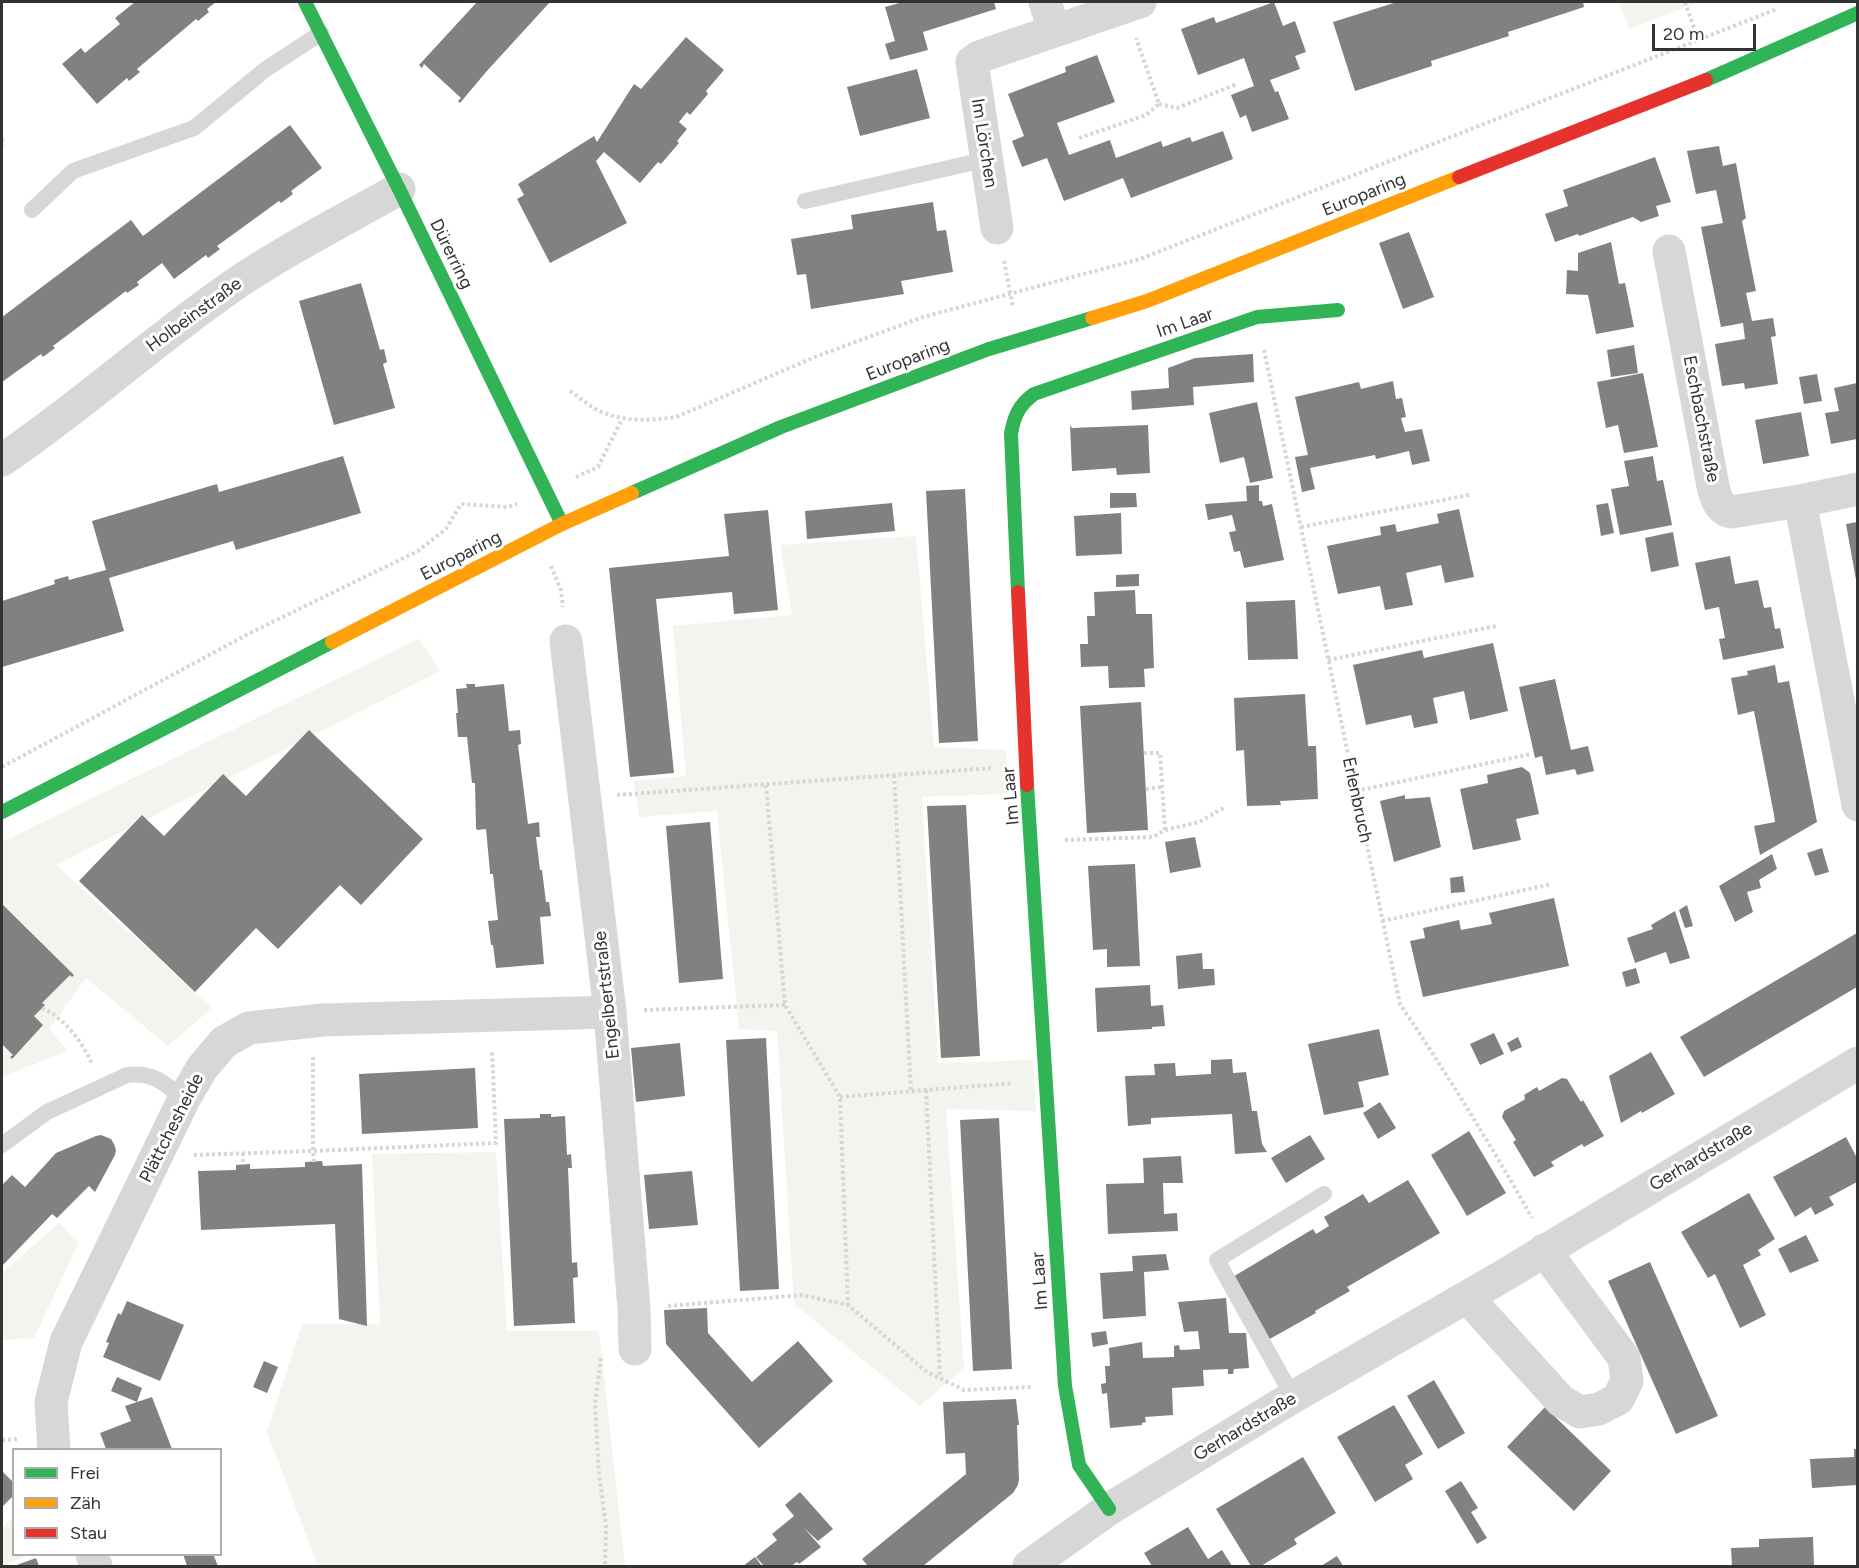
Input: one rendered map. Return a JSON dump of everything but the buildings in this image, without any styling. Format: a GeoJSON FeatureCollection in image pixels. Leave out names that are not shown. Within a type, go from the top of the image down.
{"type":"FeatureCollection","features":[{"type":"Feature","properties":{"kind":"main road","name":"Dürerring"},"geometry":{"type":"LineString","coordinates":[[304,2],[399,189],[562,524]]}},
{"type":"Feature","properties":{"kind":"main road","name":"Europaring"},"geometry":{"type":"LineString","coordinates":[[2,812],[562,524],[781,427],[989,349],[1158,296],[1705,80],[1857,14]]}},
{"type":"Feature","properties":{"kind":"main road","name":"Im Laar"},"geometry":{"type":"LineString","coordinates":[[1109,1509],[1079,1465],[1065,1386],[1026,766],[1011,434],[1013,416],[1024,401],[1034,394],[1257,317],[1338,310]]}},
{"type":"Feature","properties":{"kind":"street"},"geometry":{"type":"LineString","coordinates":[[1049,16],[1132,4]]}},
{"type":"Feature","properties":{"kind":"street","name":"Im Lörchen"},"geometry":{"type":"LineString","coordinates":[[997,228],[972,62],[1049,16]]}},
{"type":"Feature","properties":{"kind":"street","name":"Holbeinstraße"},"geometry":{"type":"LineString","coordinates":[[2,460],[236,284],[314,236],[399,189]]}},
{"type":"Feature","properties":{"kind":"street","name":"Eschbachstraße"},"geometry":{"type":"LineString","coordinates":[[1669,251],[1708,459],[1719,505],[1731,512],[1857,489]]}},
{"type":"Feature","properties":{"kind":"street"},"geometry":{"type":"LineString","coordinates":[[1800,501],[1857,806]]}},
{"type":"Feature","properties":{"kind":"street","name":"Engelbertstraße"},"geometry":{"type":"LineString","coordinates":[[566,641],[610,1012],[634,1309],[635,1349]]}},
{"type":"Feature","properties":{"kind":"street","name":"Plättchesheide"},"geometry":{"type":"LineString","coordinates":[[54,1448],[51,1402],[66,1342],[184,1099],[202,1068],[224,1042],[249,1028],[312,1022],[610,1012]]}},
{"type":"Feature","properties":{"kind":"street","name":"Gerhardstraße"},"geometry":{"type":"LineString","coordinates":[[1029,1566],[1109,1509],[1293,1397],[1467,1297],[1857,1063]]}},
{"type":"Feature","properties":{"kind":"street"},"geometry":{"type":"LineString","coordinates":[[1467,1297],[1561,1401],[1581,1412],[1599,1409],[1618,1399],[1628,1381],[1624,1358],[1547,1249]]}},
{"type":"Feature","properties":{"kind":"lane"},"geometry":{"type":"LineString","coordinates":[[32,210],[73,171],[194,128],[266,69],[321,33]]}},
{"type":"Feature","properties":{"kind":"lane"},"geometry":{"type":"LineString","coordinates":[[805,201],[988,159]]}},
{"type":"Feature","properties":{"kind":"lane"},"geometry":{"type":"LineString","coordinates":[[2,1144],[47,1112],[127,1075],[149,1075],[160,1080],[184,1099]]}},
{"type":"Feature","properties":{"kind":"lane"},"geometry":{"type":"LineString","coordinates":[[1293,1397],[1217,1260],[1324,1194]]}},
{"type":"Feature","properties":{"kind":"path"},"geometry":{"type":"LineString","coordinates":[[1685,2],[1698,39]]}},
{"type":"Feature","properties":{"kind":"path"},"geometry":{"type":"LineString","coordinates":[[1132,4],[1159,104]]}},
{"type":"Feature","properties":{"kind":"path"},"geometry":{"type":"LineString","coordinates":[[570,391],[596,409],[622,419],[652,420],[676,417],[815,357],[923,317],[1140,259],[1785,6]]}},
{"type":"Feature","properties":{"kind":"path"},"geometry":{"type":"LineString","coordinates":[[1159,104],[1177,108],[1237,84]]}},
{"type":"Feature","properties":{"kind":"path"},"geometry":{"type":"LineString","coordinates":[[1079,138],[1146,115],[1159,104]]}},
{"type":"Feature","properties":{"kind":"path"},"geometry":{"type":"LineString","coordinates":[[2,139],[3,146]]}},
{"type":"Feature","properties":{"kind":"path"},"geometry":{"type":"LineString","coordinates":[[997,228],[1020,339]]}},
{"type":"Feature","properties":{"kind":"path","name":"Erlenbruch"},"geometry":{"type":"LineString","coordinates":[[1257,317],[1400,1004],[1481,1129],[1547,1249]]}},
{"type":"Feature","properties":{"kind":"path"},"geometry":{"type":"LineString","coordinates":[[1301,527],[1469,495]]}},
{"type":"Feature","properties":{"kind":"path"},"geometry":{"type":"LineString","coordinates":[[2,767],[250,633],[418,551],[446,529],[461,504]]}},
{"type":"Feature","properties":{"kind":"path"},"geometry":{"type":"LineString","coordinates":[[538,537],[561,590],[566,641]]}},
{"type":"Feature","properties":{"kind":"path"},"geometry":{"type":"LineString","coordinates":[[1328,660],[1496,626]]}},
{"type":"Feature","properties":{"kind":"path"},"geometry":{"type":"LineString","coordinates":[[1144,753],[1160,753],[1165,830]]}},
{"type":"Feature","properties":{"kind":"path"},"geometry":{"type":"LineString","coordinates":[[1356,791],[1531,754]]}},
{"type":"Feature","properties":{"kind":"path"},"geometry":{"type":"LineString","coordinates":[[585,797],[1026,766]]}},
{"type":"Feature","properties":{"kind":"path"},"geometry":{"type":"LineString","coordinates":[[894,776],[911,1092]]}},
{"type":"Feature","properties":{"kind":"path"},"geometry":{"type":"LineString","coordinates":[[766,785],[784,1005],[840,1097],[848,1305]]}},
{"type":"Feature","properties":{"kind":"path"},"geometry":{"type":"LineString","coordinates":[[1146,789],[1162,788]]}},
{"type":"Feature","properties":{"kind":"path"},"geometry":{"type":"LineString","coordinates":[[1032,842],[1153,837],[1165,830],[1199,822],[1225,807]]}},
{"type":"Feature","properties":{"kind":"path"},"geometry":{"type":"LineString","coordinates":[[1383,921],[1552,884]]}},
{"type":"Feature","properties":{"kind":"path"},"geometry":{"type":"LineString","coordinates":[[610,1012],[784,1005]]}},
{"type":"Feature","properties":{"kind":"path"},"geometry":{"type":"LineString","coordinates":[[42,1008],[52,1013],[84,1045],[103,1086]]}},
{"type":"Feature","properties":{"kind":"path"},"geometry":{"type":"LineString","coordinates":[[157,1156],[496,1143],[491,1015]]}},
{"type":"Feature","properties":{"kind":"path"},"geometry":{"type":"LineString","coordinates":[[312,1022],[314,1162]]}},
{"type":"Feature","properties":{"kind":"path"},"geometry":{"type":"LineString","coordinates":[[840,1097],[1045,1081]]}},
{"type":"Feature","properties":{"kind":"path"},"geometry":{"type":"LineString","coordinates":[[926,1090],[940,1377]]}},
{"type":"Feature","properties":{"kind":"path"},"geometry":{"type":"LineString","coordinates":[[243,1153],[243,1164]]}},
{"type":"Feature","properties":{"kind":"path"},"geometry":{"type":"LineString","coordinates":[[634,1309],[802,1295],[848,1305],[927,1372],[963,1390],[1065,1386]]}},
{"type":"Feature","properties":{"kind":"path"},"geometry":{"type":"LineString","coordinates":[[605,1566],[606,1526],[599,1475],[595,1405],[602,1350],[635,1349]]}},
{"type":"Feature","properties":{"kind":"shaded area"},"geometry":{"type":"Polygon","coordinates":[[[1619,2],[1699,2],[1629,29],[1619,2]]]}},
{"type":"Feature","properties":{"kind":"shaded area"},"geometry":{"type":"Polygon","coordinates":[[[916,536],[934,747],[1006,750],[1008,794],[922,797],[938,1063],[1033,1060],[1036,1111],[946,1109],[964,1368],[920,1406],[794,1304],[777,1031],[739,1029],[717,811],[639,817],[634,781],[686,776],[673,626],[792,615],[780,545],[916,536]]]}},
{"type":"Feature","properties":{"kind":"shaded area"},"geometry":{"type":"Polygon","coordinates":[[[419,639],[440,671],[56,865],[212,1008],[168,1046],[86,978],[49,1029],[68,1051],[2,1077],[2,842],[419,639]]]}},
{"type":"Feature","properties":{"kind":"shaded area"},"geometry":{"type":"Polygon","coordinates":[[[496,1152],[507,1331],[599,1331],[625,1566],[318,1566],[267,1432],[302,1324],[380,1324],[372,1154],[496,1152]]]}},
{"type":"Feature","properties":{"kind":"shaded area"},"geometry":{"type":"Polygon","coordinates":[[[59,1223],[79,1242],[34,1338],[2,1340],[2,1273],[59,1223]]]}},
{"type":"Feature","properties":{"kind":"shaded area"},"geometry":{"type":"Polygon","coordinates":[[[12,1518],[12,1556],[26,1556],[2,1566],[2,1528],[12,1518]]]}},
{"type":"Feature","properties":{"kind":"traffic: fast"},"geometry":{"type":"LineString","coordinates":[[305,2],[562,524]]}},
{"type":"Feature","properties":{"kind":"traffic: fast"},"geometry":{"type":"LineString","coordinates":[[1706,80],[1858,13]]}},
{"type":"Feature","properties":{"kind":"traffic: fast"},"geometry":{"type":"LineString","coordinates":[[1018,592],[1011,434],[1018,411],[1024,402],[1034,394],[1257,317],[1338,310]]}},
{"type":"Feature","properties":{"kind":"traffic: fast"},"geometry":{"type":"LineString","coordinates":[[632,493],[781,427],[989,349],[1092,318]]}},
{"type":"Feature","properties":{"kind":"traffic: fast"},"geometry":{"type":"LineString","coordinates":[[2,812],[332,642]]}},
{"type":"Feature","properties":{"kind":"traffic: fast"},"geometry":{"type":"LineString","coordinates":[[1027,785],[1065,1386],[1079,1465],[1109,1509]]}},
{"type":"Feature","properties":{"kind":"traffic: slow"},"geometry":{"type":"LineString","coordinates":[[1092,318],[1147,301],[1459,177]]}},
{"type":"Feature","properties":{"kind":"traffic: slow"},"geometry":{"type":"LineString","coordinates":[[332,642],[562,524],[632,493]]}},
{"type":"Feature","properties":{"kind":"traffic: jam"},"geometry":{"type":"LineString","coordinates":[[1459,177],[1706,80]]}},
{"type":"Feature","properties":{"kind":"traffic: jam"},"geometry":{"type":"LineString","coordinates":[[1018,592],[1027,785]]}}]}
